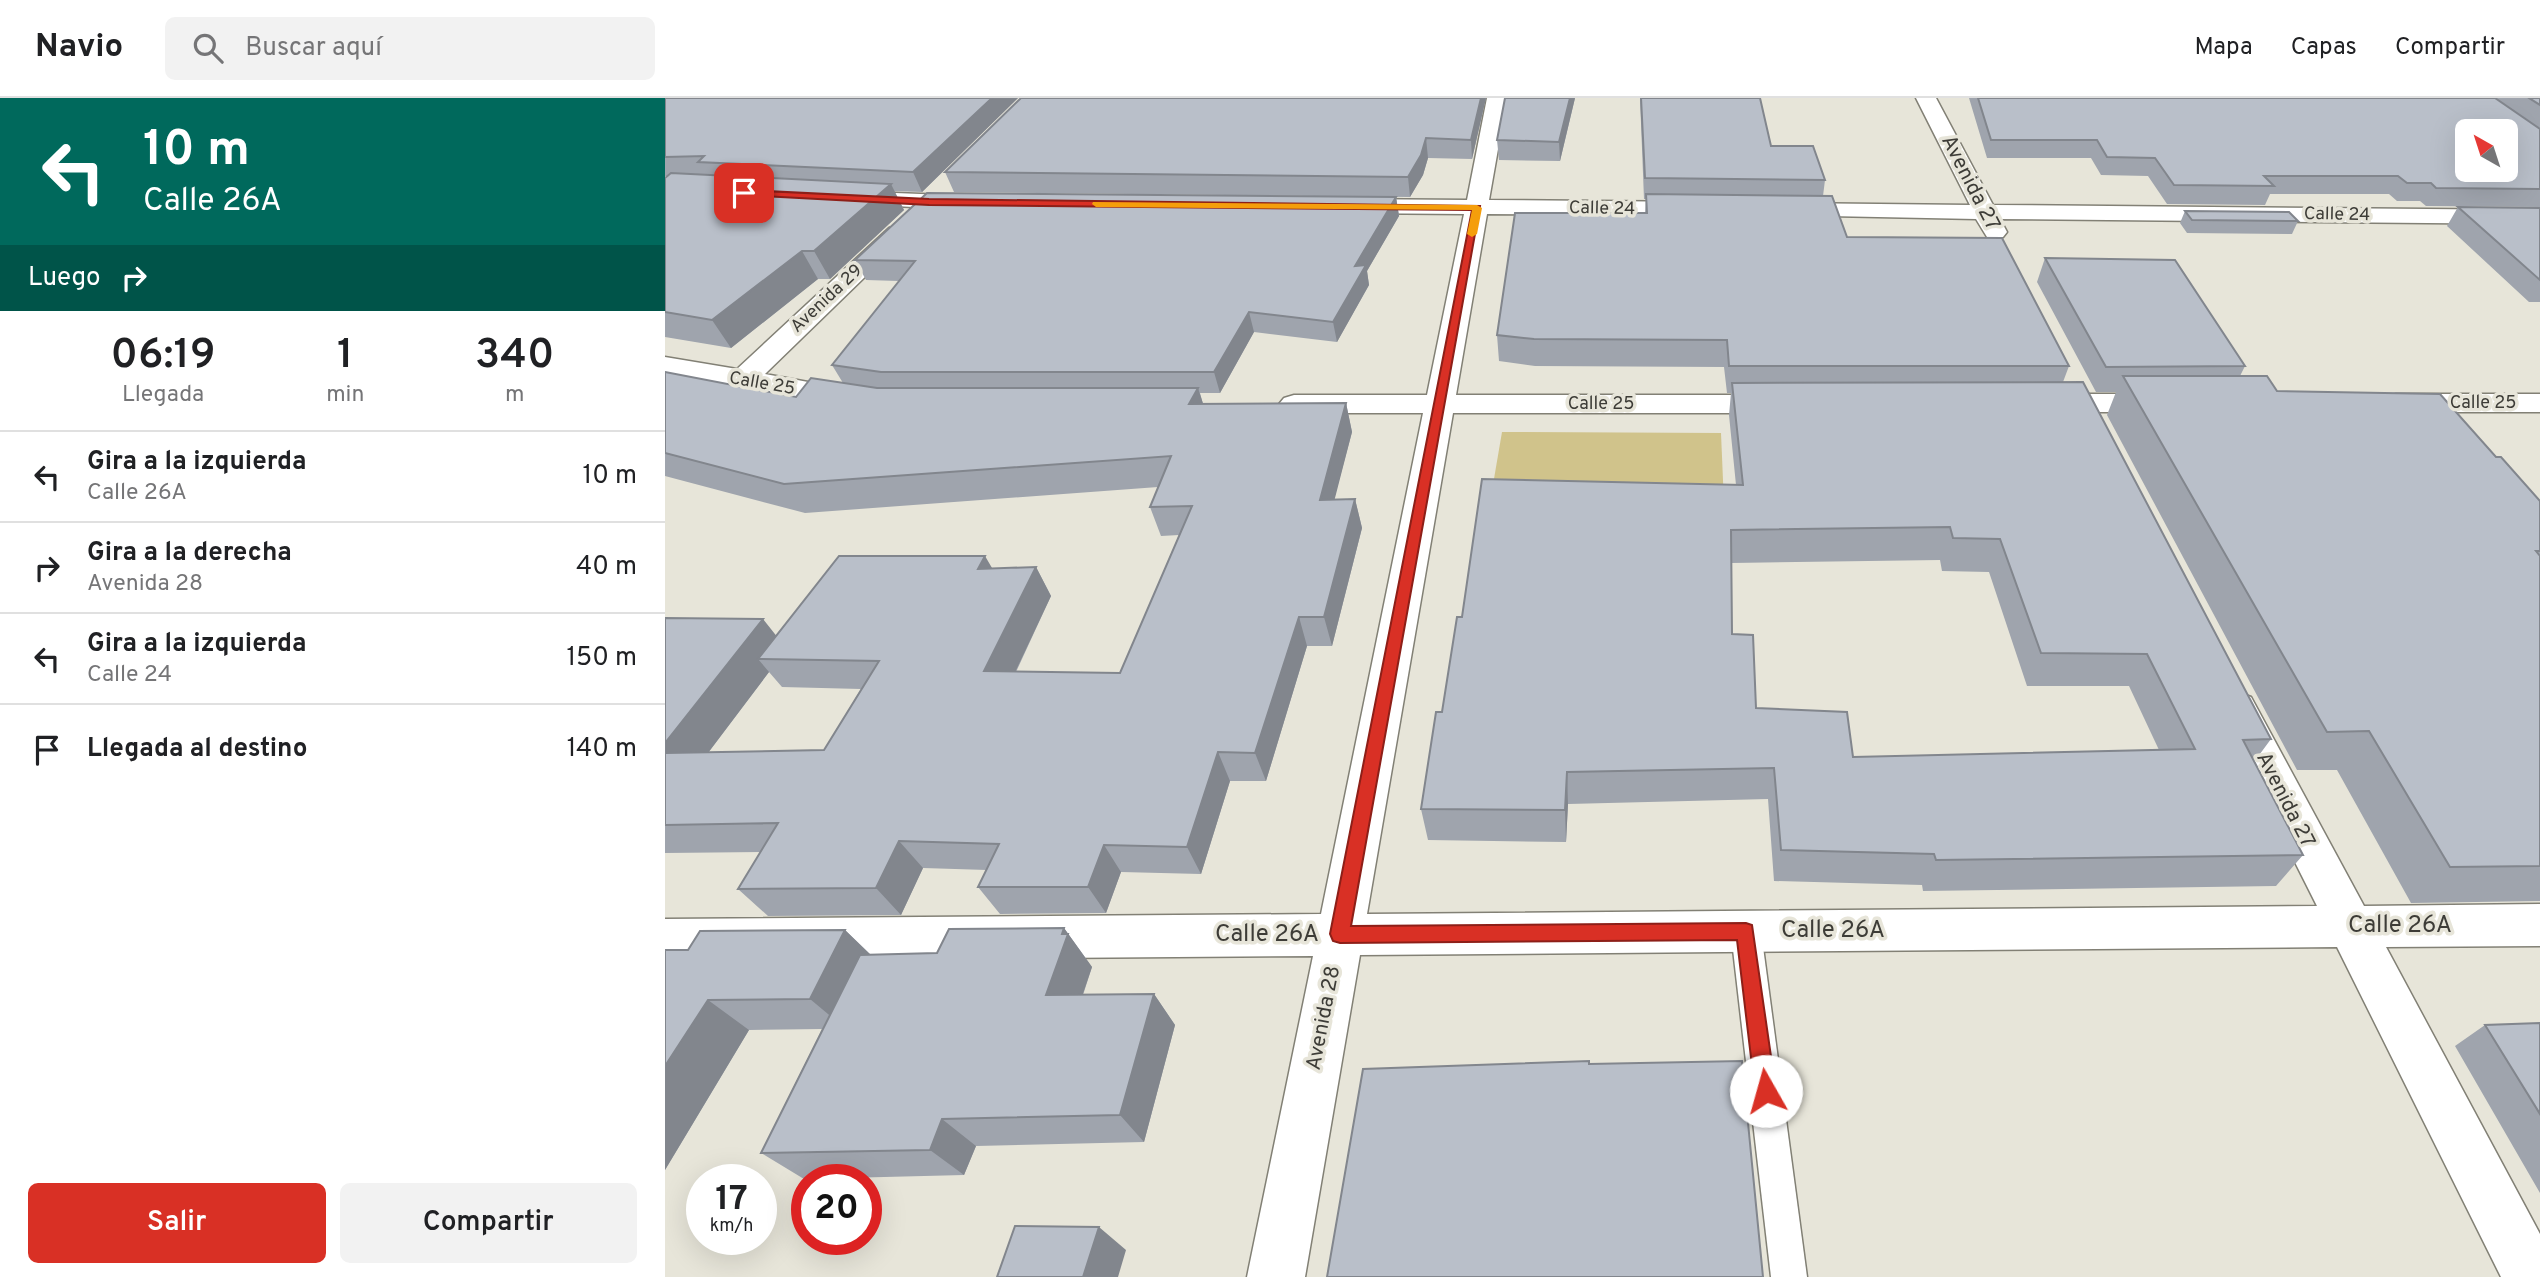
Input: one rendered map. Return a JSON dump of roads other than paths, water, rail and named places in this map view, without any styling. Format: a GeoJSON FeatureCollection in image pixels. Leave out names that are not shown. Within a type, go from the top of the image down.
{"type":"FeatureCollection","features":[{"type":"Feature","properties":{"kind":"street","name":"Avenida 28"},"geometry":{"type":"LineString","coordinates":[[1276,1277],[1497,98]]}},
{"type":"Feature","properties":{"kind":"street","name":"Avenida 27"},"geometry":{"type":"LineString","coordinates":[[1926,98],[2009,260]]}},
{"type":"Feature","properties":{"kind":"street","name":"Avenida 29"},"geometry":{"type":"LineString","coordinates":[[741,381],[948,183]]}},
{"type":"Feature","properties":{"kind":"street"},"geometry":{"type":"LineString","coordinates":[[818,197],[997,203]]}},
{"type":"Feature","properties":{"kind":"street","name":"Calle 24"},"geometry":{"type":"LineString","coordinates":[[1326,206],[1724,210]]}},
{"type":"Feature","properties":{"kind":"street","name":"Calle 24"},"geometry":{"type":"LineString","coordinates":[[1765,210],[2540,217]]}},
{"type":"Feature","properties":{"kind":"street","name":"Calle 25"},"geometry":{"type":"LineString","coordinates":[[665,365],[741,381],[879,403]]}},
{"type":"Feature","properties":{"kind":"street"},"geometry":{"type":"LineString","coordinates":[[2064,367],[2089,416]]}},
{"type":"Feature","properties":{"kind":"street"},"geometry":{"type":"LineString","coordinates":[[2013,403],[2089,416],[2193,403]]}},
{"type":"Feature","properties":{"kind":"street","name":"Calle 25"},"geometry":{"type":"LineString","coordinates":[[2374,403],[2540,403]]}},
{"type":"Feature","properties":{"kind":"street","name":"Calle 25"},"geometry":{"type":"LineString","coordinates":[[1262,404],[1817,404]]}},
{"type":"Feature","properties":{"kind":"street","name":"Avenida 27"},"geometry":{"type":"LineString","coordinates":[[2222,677],[2532,1277]]}},
{"type":"Feature","properties":{"kind":"street","name":"Calle 26A"},"geometry":{"type":"LineString","coordinates":[[665,940],[2540,925]]}},
{"type":"Feature","properties":{"kind":"lane"},"geometry":{"type":"LineString","coordinates":[[1746,932],[1789,1277]]}}]}
